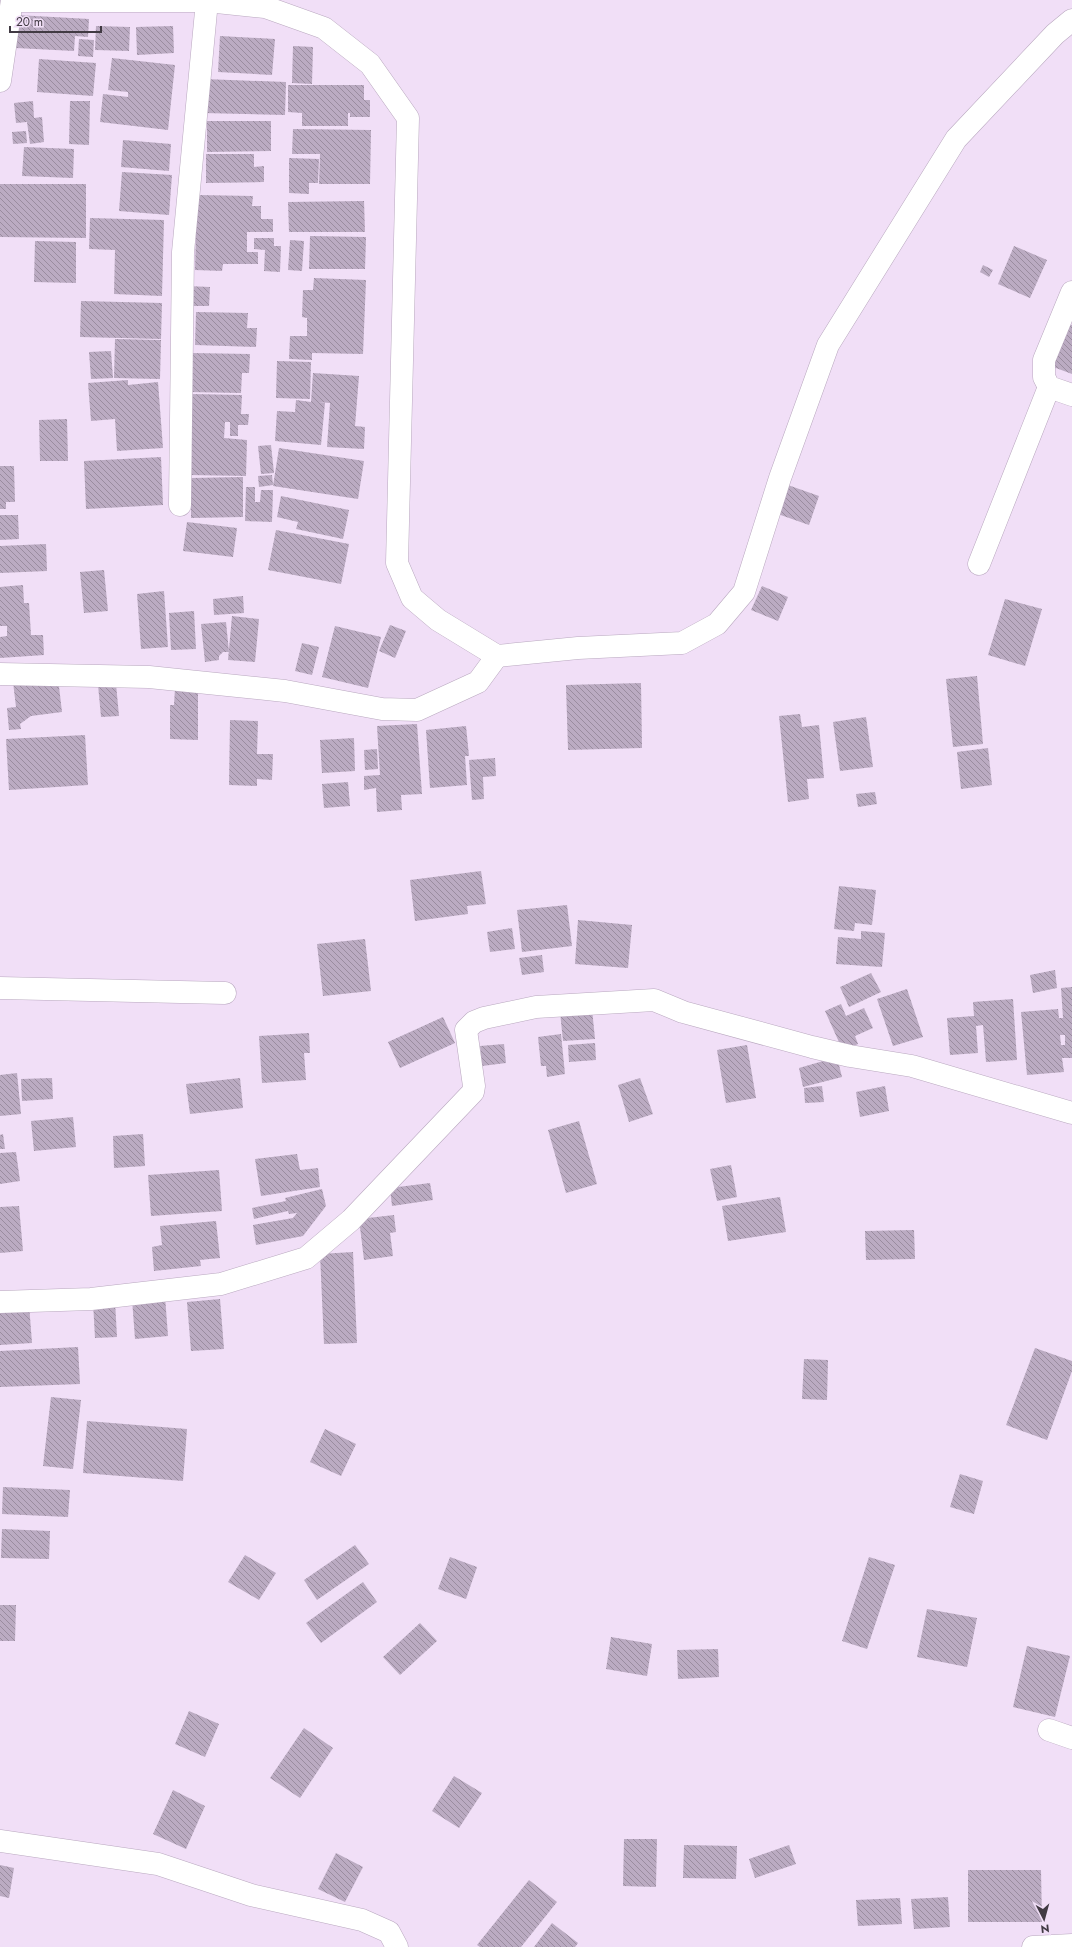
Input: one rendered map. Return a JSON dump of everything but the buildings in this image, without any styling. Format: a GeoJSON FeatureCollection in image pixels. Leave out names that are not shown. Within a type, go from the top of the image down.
{"type":"FeatureCollection","features":[{"type":"Feature","properties":{"kind":"street"},"geometry":{"type":"LineString","coordinates":[[0,81],[12,0],[207,1],[265,7],[324,28],[370,64],[408,118],[397,563],[412,598],[438,620],[497,656],[578,648],[682,643],[717,624],[744,592],[780,478],[828,345],[956,139],[1055,34],[1072,20]]}},
{"type":"Feature","properties":{"kind":"street"},"geometry":{"type":"LineString","coordinates":[[180,505],[183,252],[207,1]]}},
{"type":"Feature","properties":{"kind":"street"},"geometry":{"type":"LineString","coordinates":[[1072,292],[1044,360],[1044,377],[1049,387],[1072,395]]}},
{"type":"Feature","properties":{"kind":"street"},"geometry":{"type":"LineString","coordinates":[[979,564],[1049,387]]}},
{"type":"Feature","properties":{"kind":"street"},"geometry":{"type":"LineString","coordinates":[[0,674],[149,676],[285,691],[382,708],[417,710],[478,682],[497,656]]}},
{"type":"Feature","properties":{"kind":"street"},"geometry":{"type":"LineString","coordinates":[[0,988],[225,993]]}},
{"type":"Feature","properties":{"kind":"street"},"geometry":{"type":"LineString","coordinates":[[0,1302],[91,1299],[221,1284],[306,1258],[351,1220],[473,1092],[474,1086],[466,1030],[474,1022],[484,1018],[536,1007],[654,1000],[683,1012],[812,1047],[850,1056],[912,1066],[1072,1113]]}},
{"type":"Feature","properties":{"kind":"street"},"geometry":{"type":"LineString","coordinates":[[1049,1730],[1072,1738]]}},
{"type":"Feature","properties":{"kind":"street"},"geometry":{"type":"LineString","coordinates":[[0,1840],[158,1864],[251,1895],[362,1920],[389,1932],[397,1947]]}},
{"type":"Feature","properties":{"kind":"street"},"geometry":{"type":"LineString","coordinates":[[1033,1947],[1072,1945]]}}]}
